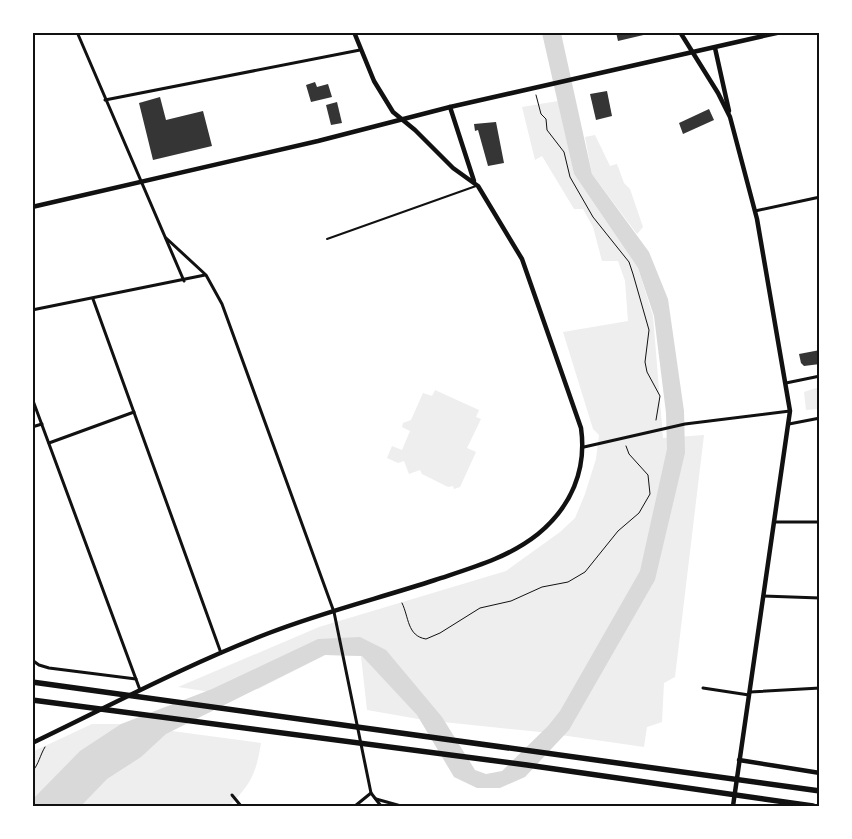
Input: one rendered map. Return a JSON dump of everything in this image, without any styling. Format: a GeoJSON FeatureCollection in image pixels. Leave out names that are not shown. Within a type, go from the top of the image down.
{"type":"FeatureCollection","features":[{"type":"Feature","properties":{"kind":"highway"},"geometry":{"type":"LineString","coordinates":[[32,682],[820,791]]}},
{"type":"Feature","properties":{"kind":"highway"},"geometry":{"type":"LineString","coordinates":[[32,700],[528,765],[813,806]]}},
{"type":"Feature","properties":{"kind":"street"},"geometry":{"type":"LineString","coordinates":[[32,33],[36,32]]}},
{"type":"Feature","properties":{"kind":"street"},"geometry":{"type":"LineString","coordinates":[[77,32],[184,281]]}},
{"type":"Feature","properties":{"kind":"street"},"geometry":{"type":"LineString","coordinates":[[354,32],[360,50],[383,96],[400,120],[415,130],[453,168],[476,184]]}},
{"type":"Feature","properties":{"kind":"street"},"geometry":{"type":"LineString","coordinates":[[680,32],[691,53],[718,93],[730,117]]}},
{"type":"Feature","properties":{"kind":"street"},"geometry":{"type":"LineString","coordinates":[[32,207],[318,141],[450,107],[781,32]]}},
{"type":"Feature","properties":{"kind":"street"},"geometry":{"type":"LineString","coordinates":[[715,48],[730,117],[755,211],[790,411],[733,806]]}},
{"type":"Feature","properties":{"kind":"street"},"geometry":{"type":"LineString","coordinates":[[105,100],[360,50]]}},
{"type":"Feature","properties":{"kind":"street"},"geometry":{"type":"LineString","coordinates":[[32,743],[221,653],[270,632],[481,565],[525,543],[546,527],[566,504],[577,482],[584,447],[576,410],[530,276],[522,259],[476,184],[450,107]]}},
{"type":"Feature","properties":{"kind":"street"},"geometry":{"type":"LineString","coordinates":[[755,211],[820,197]]}},
{"type":"Feature","properties":{"kind":"street"},"geometry":{"type":"LineString","coordinates":[[166,238],[206,275],[222,304],[334,612],[371,793],[381,806]]}},
{"type":"Feature","properties":{"kind":"street"},"geometry":{"type":"LineString","coordinates":[[32,310],[184,281],[206,275]]}},
{"type":"Feature","properties":{"kind":"street"},"geometry":{"type":"LineString","coordinates":[[93,299],[221,653]]}},
{"type":"Feature","properties":{"kind":"street"},"geometry":{"type":"LineString","coordinates":[[786,383],[820,376]]}},
{"type":"Feature","properties":{"kind":"street"},"geometry":{"type":"LineString","coordinates":[[32,398],[140,691]]}},
{"type":"Feature","properties":{"kind":"street"},"geometry":{"type":"LineString","coordinates":[[584,447],[666,427],[790,411]]}},
{"type":"Feature","properties":{"kind":"street"},"geometry":{"type":"LineString","coordinates":[[49,443],[134,412]]}},
{"type":"Feature","properties":{"kind":"street"},"geometry":{"type":"LineString","coordinates":[[789,424],[820,418]]}},
{"type":"Feature","properties":{"kind":"street"},"geometry":{"type":"LineString","coordinates":[[32,427],[42,424]]}},
{"type":"Feature","properties":{"kind":"street"},"geometry":{"type":"LineString","coordinates":[[774,522],[820,522]]}},
{"type":"Feature","properties":{"kind":"street"},"geometry":{"type":"LineString","coordinates":[[763,596],[820,598]]}},
{"type":"Feature","properties":{"kind":"street"},"geometry":{"type":"LineString","coordinates":[[32,660],[49,668],[136,679]]}},
{"type":"Feature","properties":{"kind":"street"},"geometry":{"type":"LineString","coordinates":[[703,688],[749,694],[820,688]]}},
{"type":"Feature","properties":{"kind":"street"},"geometry":{"type":"LineString","coordinates":[[739,760],[820,773]]}},
{"type":"Feature","properties":{"kind":"street"},"geometry":{"type":"LineString","coordinates":[[355,806],[371,793]]}},
{"type":"Feature","properties":{"kind":"street"},"geometry":{"type":"LineString","coordinates":[[232,795],[241,806]]}},
{"type":"Feature","properties":{"kind":"street"},"geometry":{"type":"LineString","coordinates":[[375,799],[401,806]]}},
{"type":"Feature","properties":{"kind":"lane"},"geometry":{"type":"LineString","coordinates":[[327,238],[476,184]]}},
{"type":"Feature","properties":{"kind":"path"},"geometry":{"type":"LineString","coordinates":[[534,89],[541,114],[546,119],[547,130],[564,152],[570,177],[593,217],[629,262],[648,330],[645,362],[647,372],[660,396],[656,420]]}},
{"type":"Feature","properties":{"kind":"path"},"geometry":{"type":"LineString","coordinates":[[402,603],[411,630],[415,635],[426,639],[433,638],[480,608],[511,600],[542,587],[568,582],[580,576],[614,535],[639,513],[650,494],[648,475],[629,454],[626,446]]}},
{"type":"Feature","properties":{"kind":"path"},"geometry":{"type":"LineString","coordinates":[[32,772],[38,764],[39,754],[44,746]]}},
{"type":"Feature","properties":{"kind":"shaded area"},"geometry":{"type":"Polygon","coordinates":[[[542,33],[561,33],[592,174],[649,252],[668,299],[684,411],[685,453],[655,580],[569,730],[525,777],[500,788],[477,788],[454,777],[417,715],[362,656],[325,655],[166,734],[141,757],[107,779],[81,806],[33,806],[32,800],[80,751],[121,724],[212,689],[318,639],[360,637],[386,650],[442,717],[475,770],[486,774],[502,771],[548,726],[560,711],[640,571],[667,449],[666,413],[654,316],[638,268],[574,174],[542,33]]]}},
{"type":"Feature","properties":{"kind":"shaded area"},"geometry":{"type":"Polygon","coordinates":[[[558,101],[574,174],[638,268],[653,316],[663,438],[704,435],[675,677],[664,683],[662,722],[647,727],[644,747],[540,732],[424,720],[367,710],[361,656],[325,655],[258,689],[217,693],[178,687],[319,627],[506,571],[560,532],[575,518],[596,459],[599,435],[593,429],[563,332],[628,321],[625,281],[618,261],[602,261],[593,227],[583,209],[574,209],[542,156],[535,160],[522,107],[558,101]]]}},
{"type":"Feature","properties":{"kind":"shaded area"},"geometry":{"type":"Polygon","coordinates":[[[595,135],[610,166],[617,164],[624,183],[630,189],[643,227],[637,234],[592,174],[585,137],[595,135]]]}},
{"type":"Feature","properties":{"kind":"shaded area"},"geometry":{"type":"Polygon","coordinates":[[[819,387],[819,409],[806,410],[804,392],[819,387]]]}},
{"type":"Feature","properties":{"kind":"shaded area"},"geometry":{"type":"Polygon","coordinates":[[[435,390],[479,410],[476,417],[481,419],[467,448],[476,452],[460,487],[454,489],[453,486],[448,487],[422,474],[420,470],[409,474],[404,461],[398,463],[387,458],[392,446],[402,450],[410,431],[402,427],[403,423],[411,420],[423,393],[432,396],[435,390]]]}},
{"type":"Feature","properties":{"kind":"shaded area"},"geometry":{"type":"Polygon","coordinates":[[[92,724],[120,724],[261,743],[257,763],[251,778],[243,791],[229,806],[33,806],[32,752],[92,724]]]}},
{"type":"Feature","properties":{"kind":"building"},"geometry":{"type":"Polygon","coordinates":[[[616,32],[652,32],[652,33],[618,41],[616,32]]]}},
{"type":"Feature","properties":{"kind":"building"},"geometry":{"type":"Polygon","coordinates":[[[315,82],[317,87],[328,84],[332,97],[311,102],[306,85],[315,82]]]}},
{"type":"Feature","properties":{"kind":"building"},"geometry":{"type":"Polygon","coordinates":[[[607,91],[612,116],[596,120],[590,94],[607,91]]]}},
{"type":"Feature","properties":{"kind":"building"},"geometry":{"type":"Polygon","coordinates":[[[160,97],[166,120],[203,111],[212,146],[153,160],[139,103],[160,97]]]}},
{"type":"Feature","properties":{"kind":"building"},"geometry":{"type":"Polygon","coordinates":[[[337,102],[342,123],[331,125],[326,105],[337,102]]]}},
{"type":"Feature","properties":{"kind":"building"},"geometry":{"type":"Polygon","coordinates":[[[709,109],[714,120],[683,134],[679,123],[709,109]]]}},
{"type":"Feature","properties":{"kind":"building"},"geometry":{"type":"Polygon","coordinates":[[[496,122],[504,163],[488,166],[478,130],[475,131],[474,124],[496,122]]]}},
{"type":"Feature","properties":{"kind":"building"},"geometry":{"type":"Polygon","coordinates":[[[820,350],[820,364],[804,366],[801,363],[799,354],[820,350]]]}}]}
